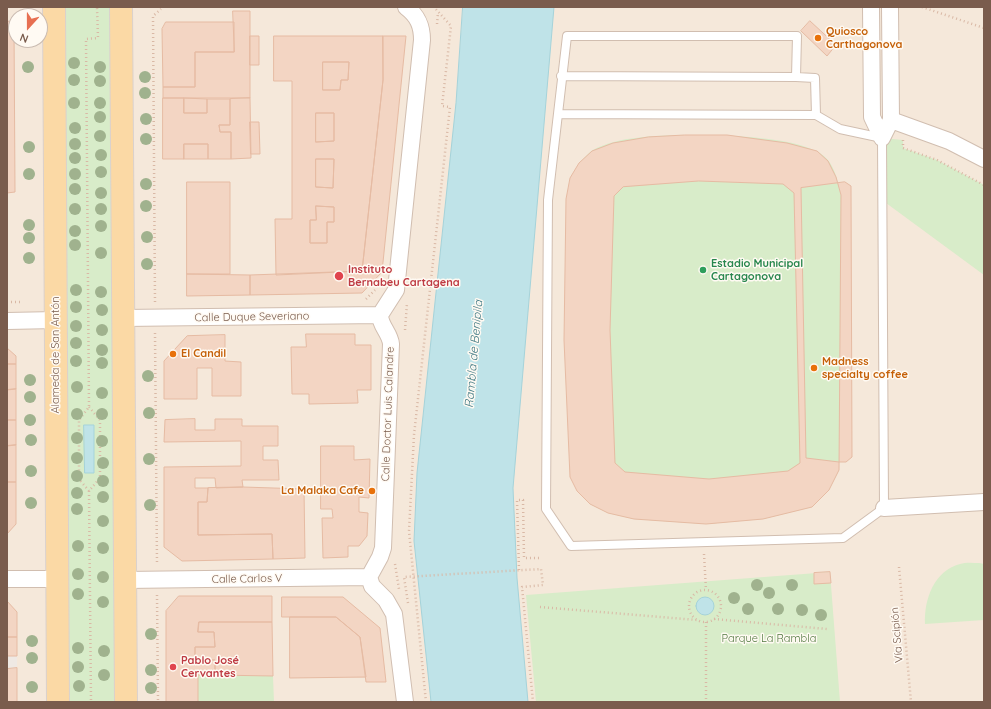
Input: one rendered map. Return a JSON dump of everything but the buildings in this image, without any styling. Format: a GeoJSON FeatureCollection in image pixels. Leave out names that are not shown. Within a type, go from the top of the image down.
{"type":"FeatureCollection","features":[{"type":"Feature","properties":{"kind":"main road","name":"Alameda de San Antón"},"geometry":{"type":"LineString","coordinates":[[54,7],[58,702]]}},
{"type":"Feature","properties":{"kind":"main road"},"geometry":{"type":"LineString","coordinates":[[121,7],[126,702]]}},
{"type":"Feature","properties":{"kind":"street"},"geometry":{"type":"LineString","coordinates":[[380,315],[396,290],[422,40],[422,31],[418,20],[406,7]]}},
{"type":"Feature","properties":{"kind":"street"},"geometry":{"type":"LineString","coordinates":[[871,7],[872,117],[882,138]]}},
{"type":"Feature","properties":{"kind":"street"},"geometry":{"type":"LineString","coordinates":[[882,138],[891,120],[890,7]]}},
{"type":"Feature","properties":{"kind":"street"},"geometry":{"type":"LineString","coordinates":[[891,120],[949,141],[984,159]]}},
{"type":"Feature","properties":{"kind":"street","name":"Calle Duque Severiano"},"geometry":{"type":"LineString","coordinates":[[124,318],[380,315]]}},
{"type":"Feature","properties":{"kind":"street","name":"Calle Doctor Luis Calandre"},"geometry":{"type":"LineString","coordinates":[[369,577],[380,557],[383,548],[391,352],[390,338],[381,321],[380,315]]}},
{"type":"Feature","properties":{"kind":"street"},"geometry":{"type":"LineString","coordinates":[[7,320],[56,320]]}},
{"type":"Feature","properties":{"kind":"street"},"geometry":{"type":"LineString","coordinates":[[884,508],[984,502]]}},
{"type":"Feature","properties":{"kind":"street"},"geometry":{"type":"LineString","coordinates":[[369,577],[374,589],[386,600],[394,614],[405,702]]}},
{"type":"Feature","properties":{"kind":"street","name":"Calle Carlos V"},"geometry":{"type":"LineString","coordinates":[[125,580],[369,577]]}},
{"type":"Feature","properties":{"kind":"street"},"geometry":{"type":"LineString","coordinates":[[7,579],[58,579]]}},
{"type":"Feature","properties":{"kind":"lane"},"geometry":{"type":"LineString","coordinates":[[558,114],[816,115],[840,129],[882,138],[884,508],[843,538],[571,546],[546,509],[548,200],[566,36],[797,36],[796,77]]}},
{"type":"Feature","properties":{"kind":"lane"},"geometry":{"type":"LineString","coordinates":[[562,76],[815,78],[816,115]]}},
{"type":"Feature","properties":{"kind":"path"},"geometry":{"type":"LineString","coordinates":[[90,491],[79,479],[79,420],[89,407],[86,39],[98,38],[97,7]]}},
{"type":"Feature","properties":{"kind":"path"},"geometry":{"type":"LineString","coordinates":[[426,702],[409,531],[414,435],[450,107],[442,106],[451,26],[434,7]]}},
{"type":"Feature","properties":{"kind":"path"},"geometry":{"type":"LineString","coordinates":[[922,7],[984,28]]}},
{"type":"Feature","properties":{"kind":"path"},"geometry":{"type":"LineString","coordinates":[[158,702],[153,16],[161,9]]}},
{"type":"Feature","properties":{"kind":"path"},"geometry":{"type":"LineString","coordinates":[[7,302],[23,302]]}},
{"type":"Feature","properties":{"kind":"path"},"geometry":{"type":"LineString","coordinates":[[89,407],[100,420],[100,478],[90,491],[91,702]]}},
{"type":"Feature","properties":{"kind":"path"},"geometry":{"type":"LineString","coordinates":[[519,570],[517,500],[523,500],[524,558],[539,558]]}},
{"type":"Feature","properties":{"kind":"path"},"geometry":{"type":"LineString","coordinates":[[703,542],[706,590]]}},
{"type":"Feature","properties":{"kind":"path","name":"Vía Scipión"},"geometry":{"type":"LineString","coordinates":[[899,567],[911,702]]}},
{"type":"Feature","properties":{"kind":"path"},"geometry":{"type":"LineString","coordinates":[[414,576],[541,569],[543,585],[522,587],[533,702]]}},
{"type":"Feature","properties":{"kind":"path"},"geometry":{"type":"LineString","coordinates":[[540,608],[697,620],[706,622],[714,619],[720,613],[721,604],[718,597],[713,592],[706,590],[698,591],[692,596],[689,604],[691,613],[697,620]]}},
{"type":"Feature","properties":{"kind":"path"},"geometry":{"type":"LineString","coordinates":[[714,619],[827,629]]}},
{"type":"Feature","properties":{"kind":"path"},"geometry":{"type":"LineString","coordinates":[[706,622],[706,702]]}},
{"type":"Feature","properties":{"kind":"shaded area"},"geometry":{"type":"Polygon","coordinates":[[[7,7],[984,7],[984,702],[7,702],[7,7]]]}},
{"type":"Feature","properties":{"kind":"shaded area"},"geometry":{"type":"Polygon","coordinates":[[[7,656],[17,656],[17,668],[7,669],[7,656]]]}},
{"type":"Feature","properties":{"kind":"green space"},"geometry":{"type":"Polygon","coordinates":[[[54,7],[121,7],[126,702],[58,702],[54,7]]]}},
{"type":"Feature","properties":{"kind":"green space","name":"Estadio Municipal Cartagonova"},"geometry":{"type":"Polygon","coordinates":[[[685,135],[718,135],[761,138],[802,146],[817,152],[828,160],[835,173],[841,195],[839,470],[829,490],[812,507],[763,519],[706,524],[634,519],[608,513],[590,504],[579,163],[593,150],[614,142],[626,139],[685,135]]]}},
{"type":"Feature","properties":{"kind":"green space"},"geometry":{"type":"Polygon","coordinates":[[[882,138],[903,140],[903,148],[937,160],[984,185],[984,275],[882,200],[882,138]]]}},
{"type":"Feature","properties":{"kind":"green space"},"geometry":{"type":"Polygon","coordinates":[[[960,564],[984,564],[984,620],[925,624],[926,605],[932,587],[937,579],[943,573],[960,564]]]}},
{"type":"Feature","properties":{"kind":"green space","name":"Parque La Rambla"},"geometry":{"type":"Polygon","coordinates":[[[830,572],[840,702],[536,702],[526,595],[830,572]]]}},
{"type":"Feature","properties":{"kind":"green space"},"geometry":{"type":"Polygon","coordinates":[[[198,675],[273,676],[274,702],[198,702],[198,675]]]}},
{"type":"Feature","properties":{"kind":"water","name":"Rambla de Benipila"},"geometry":{"type":"Polygon","coordinates":[[[463,7],[554,7],[513,488],[517,578],[528,702],[431,702],[414,541],[417,473],[456,103],[463,7]]]}},
{"type":"Feature","properties":{"kind":"water"},"geometry":{"type":"Polygon","coordinates":[[[84,425],[94,425],[94,473],[85,473],[84,425]]]}},
{"type":"Feature","properties":{"kind":"water"},"geometry":{"type":"Polygon","coordinates":[[[701,597],[709,597],[714,602],[712,613],[709,615],[701,615],[696,610],[696,602],[701,597]]]}},
{"type":"Feature","properties":{"kind":"place","name":"Quiosco Carthagonova"},"geometry":{"type":"Point","coordinates":[818,38]}},
{"type":"Feature","properties":{"kind":"place","name":"Estadio Municipal Cartagonova"},"geometry":{"type":"Point","coordinates":[703,270]}},
{"type":"Feature","properties":{"kind":"place","name":"Instituto Bernabeu Cartagena"},"geometry":{"type":"Point","coordinates":[339,276]}},
{"type":"Feature","properties":{"kind":"place","name":"El Candil"},"geometry":{"type":"Point","coordinates":[173,354]}},
{"type":"Feature","properties":{"kind":"place","name":"Madness specialty coffee"},"geometry":{"type":"Point","coordinates":[814,368]}},
{"type":"Feature","properties":{"kind":"place","name":"La Malaka Cafe"},"geometry":{"type":"Point","coordinates":[372,491]}},
{"type":"Feature","properties":{"kind":"place","name":"Pablo José Cervantes"},"geometry":{"type":"Point","coordinates":[173,667]}}]}
